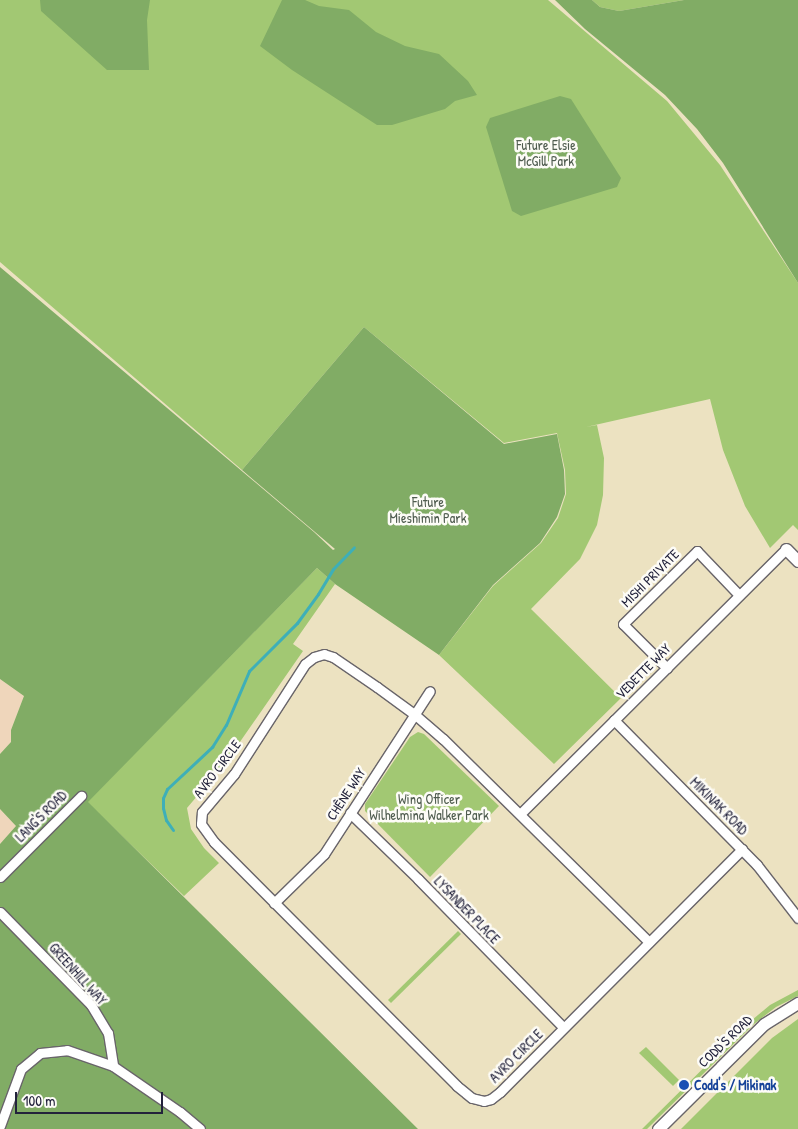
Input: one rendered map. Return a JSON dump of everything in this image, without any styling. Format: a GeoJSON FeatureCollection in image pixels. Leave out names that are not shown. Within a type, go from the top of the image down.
{"type":"FeatureCollection","features":[{"type":"Feature","properties":{"kind":"street"},"geometry":{"type":"LineString","coordinates":[[786,548],[798,561]]}},
{"type":"Feature","properties":{"kind":"street","name":"VEDETTE WAY"},"geometry":{"type":"LineString","coordinates":[[520,814],[786,548]]}},
{"type":"Feature","properties":{"kind":"street","name":"MISHI PRIVATE"},"geometry":{"type":"LineString","coordinates":[[667,668],[623,624],[697,551],[739,595]]}},
{"type":"Feature","properties":{"kind":"street","name":"AVRO CIRCLE"},"geometry":{"type":"LineString","coordinates":[[648,942],[520,814],[414,714],[333,658],[324,654],[314,657],[305,664],[234,774],[202,812],[200,818],[201,824],[214,842],[274,903],[472,1098],[484,1101],[491,1099],[742,849]]}},
{"type":"Feature","properties":{"kind":"street","name":"CHÊNE WAY"},"geometry":{"type":"LineString","coordinates":[[274,903],[324,854],[430,691]]}},
{"type":"Feature","properties":{"kind":"street","name":"MIKINAK ROAD"},"geometry":{"type":"LineString","coordinates":[[614,720],[770,879],[798,918]]}},
{"type":"Feature","properties":{"kind":"street","name":"LANG'S ROAD"},"geometry":{"type":"LineString","coordinates":[[0,877],[81,796]]}},
{"type":"Feature","properties":{"kind":"street","name":"LYSANDER PLACE"},"geometry":{"type":"LineString","coordinates":[[350,814],[418,879],[563,1027]]}},
{"type":"Feature","properties":{"kind":"street","name":"GREENHILL WAY"},"geometry":{"type":"LineString","coordinates":[[0,912],[92,1005],[108,1034],[113,1066]]}},
{"type":"Feature","properties":{"kind":"street","name":"CODD'S ROAD"},"geometry":{"type":"LineString","coordinates":[[658,1129],[764,1024],[798,1003]]}},
{"type":"Feature","properties":{"kind":"street"},"geometry":{"type":"LineString","coordinates":[[0,1126],[21,1069],[40,1052],[67,1050],[113,1066],[180,1112],[200,1129]]}},
{"type":"Feature","properties":{"kind":"shaded area"},"geometry":{"type":"Polygon","coordinates":[[[0,679],[24,696],[11,730],[11,742],[0,754],[0,679]]]}},
{"type":"Feature","properties":{"kind":"shaded area"},"geometry":{"type":"Polygon","coordinates":[[[0,809],[16,826],[0,844],[0,809]]]}},
{"type":"Feature","properties":{"kind":"green space"},"geometry":{"type":"Polygon","coordinates":[[[0,0],[548,0],[667,101],[720,165],[798,283],[798,530],[793,525],[770,548],[745,506],[723,450],[710,399],[586,427],[597,425],[604,458],[603,495],[597,525],[580,559],[531,609],[621,698],[554,764],[439,655],[493,586],[541,543],[558,518],[566,494],[565,470],[557,433],[504,443],[364,327],[242,470],[0,262],[0,0]]]}},
{"type":"Feature","properties":{"kind":"green space"},"geometry":{"type":"Polygon","coordinates":[[[40,0],[150,0],[147,20],[149,70],[107,70],[41,11],[40,0]]]}},
{"type":"Feature","properties":{"kind":"green space"},"geometry":{"type":"Polygon","coordinates":[[[282,0],[305,0],[319,6],[349,10],[376,32],[405,46],[439,54],[468,81],[477,95],[455,101],[445,109],[392,125],[377,125],[292,70],[260,46],[282,0]]]}},
{"type":"Feature","properties":{"kind":"green space"},"geometry":{"type":"Polygon","coordinates":[[[555,0],[592,0],[600,7],[619,11],[684,0],[798,0],[798,283],[723,163],[697,129],[665,95],[585,29],[555,0]]]}},
{"type":"Feature","properties":{"kind":"green space"},"geometry":{"type":"Polygon","coordinates":[[[592,0],[684,0],[619,11],[600,7],[592,0]]]}},
{"type":"Feature","properties":{"kind":"green space","name":"Future Elsie McGill Park"},"geometry":{"type":"Polygon","coordinates":[[[560,96],[571,99],[621,178],[617,187],[521,216],[512,211],[486,127],[490,118],[560,96]]]}},
{"type":"Feature","properties":{"kind":"green space","name":"Future Mieshimin Park"},"geometry":{"type":"Polygon","coordinates":[[[0,267],[333,550],[335,549],[242,470],[364,327],[504,444],[557,434],[564,470],[565,494],[557,517],[540,543],[493,585],[439,655],[335,584],[317,568],[88,802],[418,1129],[0,1129],[0,844],[16,826],[0,809],[0,754],[11,742],[11,730],[24,696],[0,679],[0,267]]]}},
{"type":"Feature","properties":{"kind":"green space"},"geometry":{"type":"Polygon","coordinates":[[[317,568],[335,584],[293,644],[303,651],[226,762],[187,808],[191,829],[204,848],[219,863],[184,896],[87,802],[317,568]]]}},
{"type":"Feature","properties":{"kind":"green space","name":"Wing Officer Wilhelmina Walker Park"},"geometry":{"type":"Polygon","coordinates":[[[418,732],[424,734],[499,806],[430,877],[365,811],[365,804],[410,737],[418,732]]]}},
{"type":"Feature","properties":{"kind":"green space"},"geometry":{"type":"Polygon","coordinates":[[[458,931],[461,934],[391,1003],[388,1000],[458,931]]]}},
{"type":"Feature","properties":{"kind":"green space"},"geometry":{"type":"Polygon","coordinates":[[[798,990],[798,996],[776,1007],[754,1024],[647,1129],[642,1129],[752,1020],[770,1005],[798,990]]]}},
{"type":"Feature","properties":{"kind":"green space"},"geometry":{"type":"Polygon","coordinates":[[[798,1019],[798,1129],[681,1129],[772,1038],[798,1019]]]}},
{"type":"Feature","properties":{"kind":"green space"},"geometry":{"type":"Polygon","coordinates":[[[646,1047],[679,1080],[673,1086],[639,1053],[646,1047]]]}},
{"type":"Feature","properties":{"kind":"waterway"},"geometry":{"type":"LineString","coordinates":[[173,830],[166,820],[163,808],[163,798],[167,789],[212,747],[226,725],[249,671],[297,623],[333,569],[354,547]]}},
{"type":"Feature","properties":{"kind":"place","name":"Codd's / Mikinak"},"geometry":{"type":"Point","coordinates":[684,1085]}}]}
